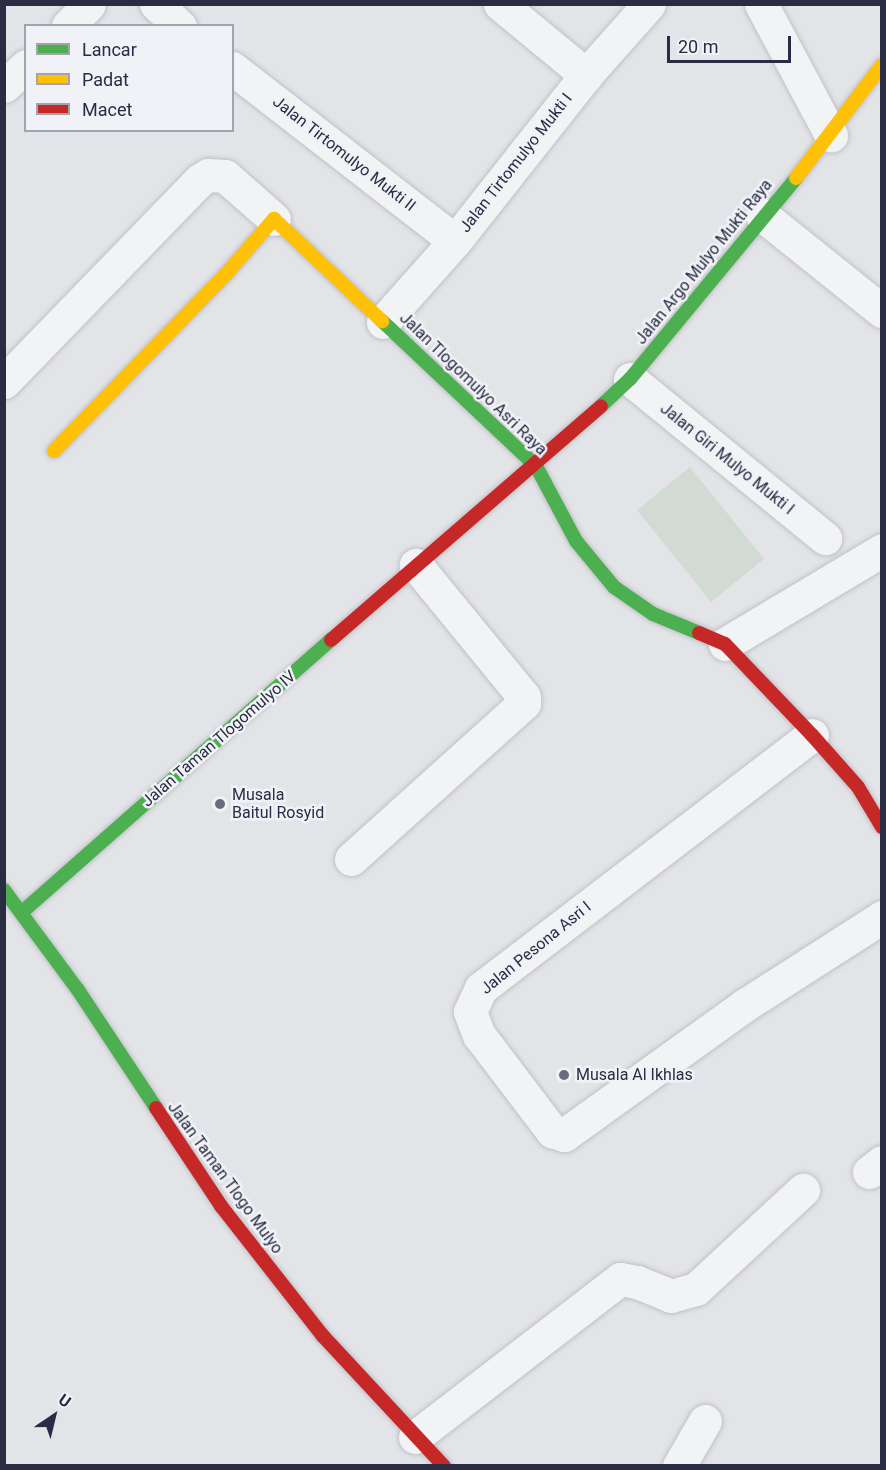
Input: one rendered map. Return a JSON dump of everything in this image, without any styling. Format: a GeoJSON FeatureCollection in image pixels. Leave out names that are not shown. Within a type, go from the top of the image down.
{"type":"FeatureCollection","features":[{"type":"Feature","properties":{"kind":"street"},"geometry":{"type":"LineString","coordinates":[[70,24],[90,4]]}},
{"type":"Feature","properties":{"kind":"street"},"geometry":{"type":"LineString","coordinates":[[156,4],[178,24]]}},
{"type":"Feature","properties":{"kind":"street"},"geometry":{"type":"LineString","coordinates":[[500,4],[586,75]]}},
{"type":"Feature","properties":{"kind":"street","name":"Jalan Tirtomulyo Mukti I"},"geometry":{"type":"LineString","coordinates":[[383,322],[454,241],[586,75],[649,4]]}},
{"type":"Feature","properties":{"kind":"street"},"geometry":{"type":"LineString","coordinates":[[761,4],[831,135]]}},
{"type":"Feature","properties":{"kind":"street","name":"Jalan Argo Mulyo Mukti Raya"},"geometry":{"type":"LineString","coordinates":[[536,466],[630,379],[762,215],[831,135],[882,65]]}},
{"type":"Feature","properties":{"kind":"street"},"geometry":{"type":"LineString","coordinates":[[4,86],[24,68]]}},
{"type":"Feature","properties":{"kind":"street","name":"Jalan Tirtomulyo Mukti II"},"geometry":{"type":"LineString","coordinates":[[234,70],[454,241]]}},
{"type":"Feature","properties":{"kind":"street"},"geometry":{"type":"LineString","coordinates":[[4,382],[200,180],[208,175],[225,176],[274,219],[227,273],[54,451]]}},
{"type":"Feature","properties":{"kind":"street"},"geometry":{"type":"LineString","coordinates":[[762,215],[882,311]]}},
{"type":"Feature","properties":{"kind":"street","name":"Jalan Tlogomulyo Asri Raya"},"geometry":{"type":"LineString","coordinates":[[274,219],[536,466],[576,541],[614,587],[653,614],[725,644],[858,787],[882,827]]}},
{"type":"Feature","properties":{"kind":"street","name":"Jalan Giri Mulyo Mukti I"},"geometry":{"type":"LineString","coordinates":[[630,379],[825,538]]}},
{"type":"Feature","properties":{"kind":"street","name":"Jalan Taman Tlogomulyo IV"},"geometry":{"type":"LineString","coordinates":[[22,912],[416,565],[536,466]]}},
{"type":"Feature","properties":{"kind":"street"},"geometry":{"type":"LineString","coordinates":[[725,644],[882,550]]}},
{"type":"Feature","properties":{"kind":"street"},"geometry":{"type":"LineString","coordinates":[[351,859],[524,703],[524,697],[416,565]]}},
{"type":"Feature","properties":{"kind":"street","name":"Jalan Pesona Asri I"},"geometry":{"type":"LineString","coordinates":[[812,735],[481,988],[470,1012],[479,1035],[552,1131],[564,1135],[746,1005],[882,917]]}},
{"type":"Feature","properties":{"kind":"street","name":"Jalan Taman Tlogo Mulyo"},"geometry":{"type":"LineString","coordinates":[[4,891],[22,912],[221,1206],[323,1336],[444,1466]]}},
{"type":"Feature","properties":{"kind":"street"},"geometry":{"type":"LineString","coordinates":[[415,1437],[620,1279],[638,1282],[672,1296],[696,1289],[803,1190]]}},
{"type":"Feature","properties":{"kind":"street"},"geometry":{"type":"LineString","coordinates":[[679,1466],[705,1420]]}},
{"type":"Feature","properties":{"kind":"shaded area"},"geometry":{"type":"Polygon","coordinates":[[[690,467],[764,559],[711,602],[637,510],[690,467]]]}},
{"type":"Feature","properties":{"kind":"traffic: fast"},"geometry":{"type":"LineString","coordinates":[[601,406],[630,379],[796,178]]}},
{"type":"Feature","properties":{"kind":"traffic: fast"},"geometry":{"type":"LineString","coordinates":[[382,321],[536,466],[576,541],[614,587],[653,614],[699,633]]}},
{"type":"Feature","properties":{"kind":"traffic: fast"},"geometry":{"type":"LineString","coordinates":[[22,912],[331,640]]}},
{"type":"Feature","properties":{"kind":"traffic: fast"},"geometry":{"type":"LineString","coordinates":[[4,890],[78,990],[156,1108]]}},
{"type":"Feature","properties":{"kind":"traffic: slow"},"geometry":{"type":"LineString","coordinates":[[796,178],[882,65]]}},
{"type":"Feature","properties":{"kind":"traffic: slow"},"geometry":{"type":"LineString","coordinates":[[54,451],[227,273],[274,219],[382,321]]}},
{"type":"Feature","properties":{"kind":"traffic: jam"},"geometry":{"type":"LineString","coordinates":[[331,640],[601,406]]}},
{"type":"Feature","properties":{"kind":"traffic: jam"},"geometry":{"type":"LineString","coordinates":[[699,633],[725,644],[812,735],[858,787],[882,827]]}},
{"type":"Feature","properties":{"kind":"traffic: jam"},"geometry":{"type":"LineString","coordinates":[[156,1108],[221,1206],[323,1336],[444,1466]]}},
{"type":"Feature","properties":{"kind":"place","name":"Musala Baitul Rosyid"},"geometry":{"type":"Point","coordinates":[220,804]}},
{"type":"Feature","properties":{"kind":"place","name":"Musala Al Ikhlas"},"geometry":{"type":"Point","coordinates":[564,1075]}}]}
